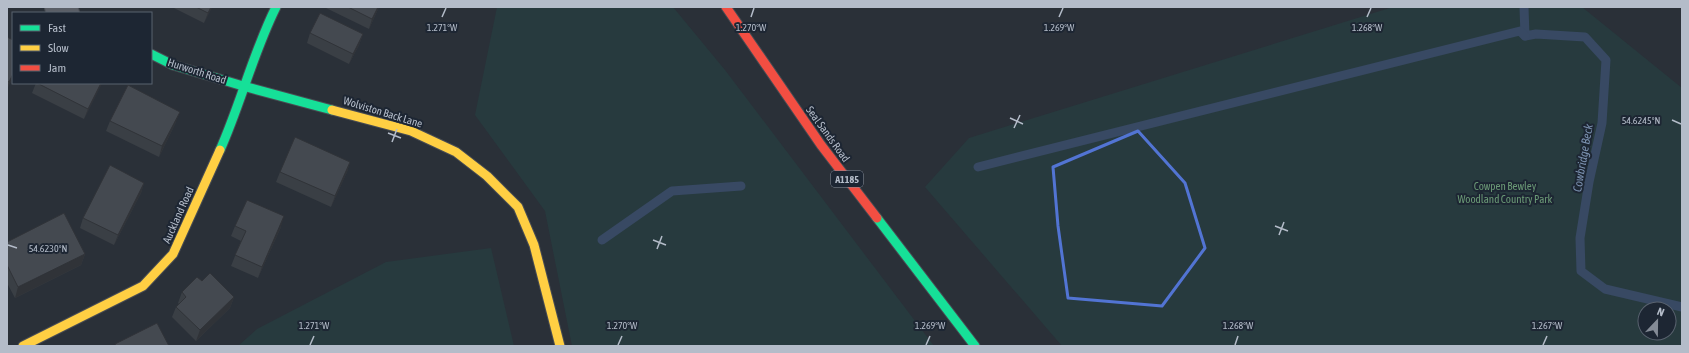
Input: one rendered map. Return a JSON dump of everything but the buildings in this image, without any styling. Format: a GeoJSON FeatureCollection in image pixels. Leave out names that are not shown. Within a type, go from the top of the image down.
{"type":"FeatureCollection","features":[{"type":"Feature","properties":{"kind":"street"},"geometry":{"type":"LineString","coordinates":[[56,7],[66,12]]}},
{"type":"Feature","properties":{"kind":"street","name":"Auckland Road"},"geometry":{"type":"LineString","coordinates":[[23,346],[143,286],[174,254],[232,122],[243,86],[263,33],[276,7]]}},
{"type":"Feature","properties":{"kind":"street","name":"Seal Sands Road"},"geometry":{"type":"LineString","coordinates":[[726,7],[821,146],[975,346]]}},
{"type":"Feature","properties":{"kind":"street","name":"Hurworth Road"},"geometry":{"type":"LineString","coordinates":[[152,54],[173,65],[243,86]]}},
{"type":"Feature","properties":{"kind":"street","name":"Wolviston Back Lane"},"geometry":{"type":"LineString","coordinates":[[243,86],[411,131],[456,152],[487,176],[518,207],[534,245],[560,346]]}},
{"type":"Feature","properties":{"kind":"highlighted area"},"geometry":{"type":"Polygon","coordinates":[[[1138,131],[1185,183],[1205,248],[1162,306],[1068,298],[1058,226],[1053,167],[1138,131]]]}},
{"type":"Feature","properties":{"kind":"green space"},"geometry":{"type":"Polygon","coordinates":[[[497,7],[673,7],[725,70],[934,346],[572,346],[545,211],[475,115],[497,7]]]}},
{"type":"Feature","properties":{"kind":"green space","name":"Cowpen Bewley Woodland Country Park"},"geometry":{"type":"Polygon","coordinates":[[[1393,7],[1582,7],[1682,88],[1682,346],[1062,346],[925,187],[969,138],[1393,7]]]}},
{"type":"Feature","properties":{"kind":"green space"},"geometry":{"type":"Polygon","coordinates":[[[491,248],[514,346],[238,346],[257,329],[386,262],[491,248]]]}},
{"type":"Feature","properties":{"kind":"waterway","name":"Cowbridge Beck"},"geometry":{"type":"LineString","coordinates":[[1524,7],[1525,36],[1536,34],[1585,37],[1606,60],[1602,123],[1589,182],[1580,238],[1581,271],[1605,289],[1682,307]]}},
{"type":"Feature","properties":{"kind":"waterway"},"geometry":{"type":"LineString","coordinates":[[978,167],[1520,31],[1525,36]]}},
{"type":"Feature","properties":{"kind":"waterway"},"geometry":{"type":"LineString","coordinates":[[602,240],[672,191],[741,186]]}},
{"type":"Feature","properties":{"kind":"traffic: fast"},"geometry":{"type":"LineString","coordinates":[[220,150],[260,42],[276,7]]}},
{"type":"Feature","properties":{"kind":"traffic: fast"},"geometry":{"type":"LineString","coordinates":[[152,54],[173,65],[332,110]]}},
{"type":"Feature","properties":{"kind":"traffic: fast"},"geometry":{"type":"LineString","coordinates":[[877,218],[975,346]]}},
{"type":"Feature","properties":{"kind":"traffic: slow"},"geometry":{"type":"LineString","coordinates":[[332,110],[411,131],[456,152],[487,176],[518,207],[534,245],[560,346]]}},
{"type":"Feature","properties":{"kind":"traffic: slow"},"geometry":{"type":"LineString","coordinates":[[23,346],[143,286],[173,254],[220,150]]}},
{"type":"Feature","properties":{"kind":"traffic: jam"},"geometry":{"type":"LineString","coordinates":[[726,7],[821,145],[877,218]]}}]}
